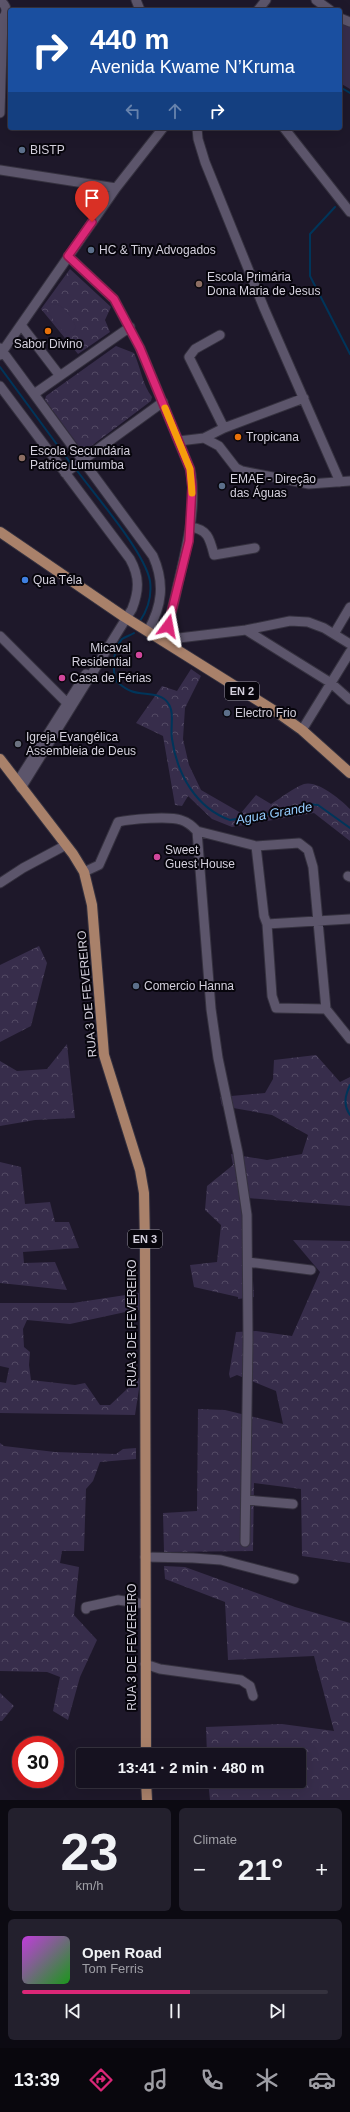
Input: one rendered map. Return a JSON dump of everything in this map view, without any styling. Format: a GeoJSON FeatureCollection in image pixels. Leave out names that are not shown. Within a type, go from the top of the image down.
{"type":"FeatureCollection","features":[{"type":"Feature","properties":{"kind":"main road"},"geometry":{"type":"LineString","coordinates":[[0,532],[125,617]]}},
{"type":"Feature","properties":{"kind":"main road","name":"EN 2"},"geometry":{"type":"LineString","coordinates":[[125,617],[302,730],[350,774]]}},
{"type":"Feature","properties":{"kind":"main road","name":"RUA 3 DE FEVEREIRO"},"geometry":{"type":"LineString","coordinates":[[0,759],[66,845],[84,872],[92,905],[104,1055],[140,1170],[144,1193],[146,1748]]}},
{"type":"Feature","properties":{"kind":"main road"},"geometry":{"type":"LineString","coordinates":[[146,1788],[147,1800]]}},
{"type":"Feature","properties":{"kind":"street"},"geometry":{"type":"LineString","coordinates":[[260,8],[266,0]]}},
{"type":"Feature","properties":{"kind":"street"},"geometry":{"type":"LineString","coordinates":[[316,0],[327,8]]}},
{"type":"Feature","properties":{"kind":"street"},"geometry":{"type":"LineString","coordinates":[[0,113],[1,19],[6,10],[2,1]]}},
{"type":"Feature","properties":{"kind":"street"},"geometry":{"type":"LineString","coordinates":[[20,784],[125,617],[132,609],[138,590],[137,575],[130,559],[73,466],[34,394],[1,352],[116,188],[161,130]]}},
{"type":"Feature","properties":{"kind":"street"},"geometry":{"type":"LineString","coordinates":[[197,130],[198,139],[213,181],[264,308],[340,482]]}},
{"type":"Feature","properties":{"kind":"street"},"geometry":{"type":"LineString","coordinates":[[286,130],[350,212]]}},
{"type":"Feature","properties":{"kind":"street"},"geometry":{"type":"LineString","coordinates":[[0,170],[116,188]]}},
{"type":"Feature","properties":{"kind":"street"},"geometry":{"type":"LineString","coordinates":[[68,256],[111,295],[130,327],[163,402],[192,474],[189,541],[168,626],[162,640],[246,630],[290,621],[308,622],[324,628],[350,644]]}},
{"type":"Feature","properties":{"kind":"street"},"geometry":{"type":"LineString","coordinates":[[21,325],[60,376]]}},
{"type":"Feature","properties":{"kind":"street"},"geometry":{"type":"LineString","coordinates":[[34,394],[130,327]]}},
{"type":"Feature","properties":{"kind":"street"},"geometry":{"type":"LineString","coordinates":[[220,335],[195,350],[190,357],[224,428]]}},
{"type":"Feature","properties":{"kind":"street"},"geometry":{"type":"LineString","coordinates":[[0,386],[142,540],[156,563],[161,581],[161,595],[157,613],[148,632]]}},
{"type":"Feature","properties":{"kind":"street"},"geometry":{"type":"LineString","coordinates":[[179,441],[204,438],[224,428],[304,398]]}},
{"type":"Feature","properties":{"kind":"street"},"geometry":{"type":"LineString","coordinates":[[73,466],[163,402]]}},
{"type":"Feature","properties":{"kind":"street"},"geometry":{"type":"LineString","coordinates":[[204,438],[219,446],[236,468],[242,472],[309,484],[350,481]]}},
{"type":"Feature","properties":{"kind":"street"},"geometry":{"type":"LineString","coordinates":[[190,527],[202,529],[206,533],[214,555],[255,548]]}},
{"type":"Feature","properties":{"kind":"street"},"geometry":{"type":"LineString","coordinates":[[334,634],[350,607]]}},
{"type":"Feature","properties":{"kind":"street"},"geometry":{"type":"LineString","coordinates":[[246,630],[331,683],[350,700]]}},
{"type":"Feature","properties":{"kind":"street"},"geometry":{"type":"LineString","coordinates":[[0,636],[70,706]]}},
{"type":"Feature","properties":{"kind":"street"},"geometry":{"type":"LineString","coordinates":[[302,730],[350,652]]}},
{"type":"Feature","properties":{"kind":"street"},"geometry":{"type":"LineString","coordinates":[[84,872],[99,865],[118,822],[131,819],[179,819],[189,823],[197,831],[256,846],[299,843],[308,850],[313,867],[326,1009],[350,1039]]}},
{"type":"Feature","properties":{"kind":"street"},"geometry":{"type":"LineString","coordinates":[[197,831],[211,1009],[218,1058],[238,1153],[247,1215],[248,1262],[245,1542]]}},
{"type":"Feature","properties":{"kind":"street"},"geometry":{"type":"LineString","coordinates":[[0,883],[23,868],[66,845]]}},
{"type":"Feature","properties":{"kind":"street"},"geometry":{"type":"LineString","coordinates":[[256,846],[264,916],[267,924],[272,996],[276,1008],[326,1009]]}},
{"type":"Feature","properties":{"kind":"street"},"geometry":{"type":"LineString","coordinates":[[267,924],[350,919]]}},
{"type":"Feature","properties":{"kind":"street"},"geometry":{"type":"LineString","coordinates":[[248,1262],[312,1270]]}},
{"type":"Feature","properties":{"kind":"street"},"geometry":{"type":"LineString","coordinates":[[246,1500],[293,1504]]}},
{"type":"Feature","properties":{"kind":"street"},"geometry":{"type":"LineString","coordinates":[[145,1557],[221,1560],[294,1579]]}},
{"type":"Feature","properties":{"kind":"street"},"geometry":{"type":"LineString","coordinates":[[86,1609],[86,1607],[118,1600],[145,1604]]}},
{"type":"Feature","properties":{"kind":"street"},"geometry":{"type":"LineString","coordinates":[[145,1664],[160,1669],[241,1680],[250,1686],[253,1696]]}},
{"type":"Feature","properties":{"kind":"green space"},"geometry":{"type":"Polygon","coordinates":[[[342,24],[350,27],[350,89],[342,84],[342,24]]]}},
{"type":"Feature","properties":{"kind":"green space"},"geometry":{"type":"Polygon","coordinates":[[[70,269],[111,307],[105,320],[110,332],[78,354],[41,309],[70,269]]]}},
{"type":"Feature","properties":{"kind":"green space"},"geometry":{"type":"Polygon","coordinates":[[[55,304],[62,307],[73,320],[76,327],[73,331],[68,333],[63,331],[49,314],[51,305],[55,304]]]}},
{"type":"Feature","properties":{"kind":"green space"},"geometry":{"type":"Polygon","coordinates":[[[116,346],[134,353],[146,387],[152,397],[151,401],[86,450],[81,449],[45,400],[46,396],[116,346]]]}},
{"type":"Feature","properties":{"kind":"green space"},"geometry":{"type":"Polygon","coordinates":[[[191,669],[201,676],[185,708],[183,739],[189,765],[201,790],[241,813],[256,795],[271,804],[304,784],[316,785],[329,792],[350,809],[350,841],[314,813],[232,827],[212,819],[188,796],[182,806],[175,805],[163,736],[136,723],[162,686],[177,691],[191,669]]]}},
{"type":"Feature","properties":{"kind":"green space"},"geometry":{"type":"Polygon","coordinates":[[[39,946],[47,963],[31,1026],[0,1042],[0,965],[39,946]]]}},
{"type":"Feature","properties":{"kind":"green space"},"geometry":{"type":"Polygon","coordinates":[[[67,1044],[75,1118],[35,1120],[0,1126],[0,1061],[17,1071],[47,1069],[67,1044]]]}},
{"type":"Feature","properties":{"kind":"green space"},"geometry":{"type":"Polygon","coordinates":[[[316,1055],[340,1082],[350,1077],[350,1206],[248,1198],[254,1297],[238,1299],[238,1297],[194,1287],[190,1265],[217,1262],[221,1225],[205,1210],[207,1186],[233,1165],[231,1154],[267,1160],[302,1154],[308,1135],[272,1115],[222,1106],[220,1097],[265,1093],[273,1079],[274,1060],[316,1055]]]}},
{"type":"Feature","properties":{"kind":"green space"},"geometry":{"type":"Polygon","coordinates":[[[0,1162],[21,1167],[25,1204],[50,1202],[55,1222],[69,1222],[79,1248],[23,1252],[24,1263],[55,1262],[67,1290],[0,1283],[0,1162]]]}},
{"type":"Feature","properties":{"kind":"green space"},"geometry":{"type":"Polygon","coordinates":[[[293,1240],[350,1241],[350,1563],[302,1556],[301,1489],[254,1483],[253,1551],[164,1552],[163,1513],[197,1511],[198,1409],[225,1410],[283,1424],[276,1391],[237,1375],[230,1378],[229,1374],[236,1332],[256,1331],[292,1336],[320,1272],[293,1240]]]}},
{"type":"Feature","properties":{"kind":"green space"},"geometry":{"type":"Polygon","coordinates":[[[139,1293],[140,1310],[70,1324],[27,1320],[23,1329],[24,1347],[30,1352],[29,1365],[31,1380],[75,1385],[85,1383],[100,1405],[110,1405],[141,1376],[135,1415],[0,1413],[0,1382],[6,1383],[9,1368],[0,1366],[0,1303],[73,1303],[139,1293]]]}},
{"type":"Feature","properties":{"kind":"green space"},"geometry":{"type":"Polygon","coordinates":[[[0,1443],[4,1446],[55,1452],[116,1454],[123,1449],[136,1448],[136,1459],[100,1462],[93,1481],[86,1489],[84,1551],[62,1551],[60,1563],[79,1567],[74,1615],[97,1640],[80,1677],[68,1720],[53,1711],[60,1677],[47,1672],[0,1671],[0,1443]]]}},
{"type":"Feature","properties":{"kind":"green space"},"geometry":{"type":"Polygon","coordinates":[[[164,1566],[185,1567],[295,1607],[350,1623],[350,1800],[210,1800],[209,1788],[306,1788],[306,1748],[207,1748],[206,1727],[282,1724],[334,1731],[314,1656],[228,1660],[225,1602],[165,1579],[164,1566]]]}},
{"type":"Feature","properties":{"kind":"green space"},"geometry":{"type":"Polygon","coordinates":[[[0,1693],[14,1706],[2,1721],[0,1721],[0,1693]]]}},
{"type":"Feature","properties":{"kind":"waterway"},"geometry":{"type":"LineString","coordinates":[[342,88],[350,93]]}},
{"type":"Feature","properties":{"kind":"waterway"},"geometry":{"type":"LineString","coordinates":[[335,207],[310,234],[310,276],[350,354]]}},
{"type":"Feature","properties":{"kind":"waterway"},"geometry":{"type":"LineString","coordinates":[[0,367],[72,465]]}},
{"type":"Feature","properties":{"kind":"waterway"},"geometry":{"type":"LineString","coordinates":[[75,468],[118,523],[139,555],[146,569],[150,581],[150,597],[140,621]]}},
{"type":"Feature","properties":{"kind":"waterway","name":"Agua Grande"},"geometry":{"type":"LineString","coordinates":[[134,633],[122,639],[117,648],[114,659],[116,681],[129,690],[156,695],[165,699],[168,703],[172,715],[172,739],[178,765],[190,788],[207,807],[218,815],[230,820],[283,812],[308,804],[318,805],[350,828]]}},
{"type":"Feature","properties":{"kind":"waterway","name":"Agua Grande"},"geometry":{"type":"LineString","coordinates":[[350,1085],[346,1100],[346,1108],[350,1115]]}},
{"type":"Feature","properties":{"kind":"slow traffic"},"geometry":{"type":"LineString","coordinates":[[165,408],[190,469],[192,493]]}},
{"type":"Feature","properties":{"kind":"place","name":"BISTP"},"geometry":{"type":"Point","coordinates":[22,150]}},
{"type":"Feature","properties":{"kind":"place","name":"HC & Tiny Advogados"},"geometry":{"type":"Point","coordinates":[91,250]}},
{"type":"Feature","properties":{"kind":"place","name":"Escola Primária Dona Maria de Jesus"},"geometry":{"type":"Point","coordinates":[199,284]}},
{"type":"Feature","properties":{"kind":"place","name":"Sabor Divino"},"geometry":{"type":"Point","coordinates":[48,331]}},
{"type":"Feature","properties":{"kind":"place","name":"Tropicana"},"geometry":{"type":"Point","coordinates":[238,437]}},
{"type":"Feature","properties":{"kind":"place","name":"Escola Secundária Patrice Lumumba"},"geometry":{"type":"Point","coordinates":[22,458]}},
{"type":"Feature","properties":{"kind":"place","name":"EMAE - Direção das Águas"},"geometry":{"type":"Point","coordinates":[222,486]}},
{"type":"Feature","properties":{"kind":"place","name":"Qua Téla"},"geometry":{"type":"Point","coordinates":[25,580]}},
{"type":"Feature","properties":{"kind":"place","name":"Micaval Residential"},"geometry":{"type":"Point","coordinates":[139,655]}},
{"type":"Feature","properties":{"kind":"place","name":"Casa de Férias"},"geometry":{"type":"Point","coordinates":[62,678]}},
{"type":"Feature","properties":{"kind":"place","name":"Electro Frio"},"geometry":{"type":"Point","coordinates":[227,713]}},
{"type":"Feature","properties":{"kind":"place","name":"Igreja Evangélica Assembleia de Deus"},"geometry":{"type":"Point","coordinates":[18,744]}},
{"type":"Feature","properties":{"kind":"place","name":"Sweet Guest House"},"geometry":{"type":"Point","coordinates":[157,857]}},
{"type":"Feature","properties":{"kind":"place","name":"Comercio Hanna"},"geometry":{"type":"Point","coordinates":[136,986]}},
{"type":"Feature","properties":{"kind":"route"},"geometry":{"type":"LineString","coordinates":[[92,222],[68,256],[114,299],[140,348],[192,474],[189,541],[168,626]]}}]}
